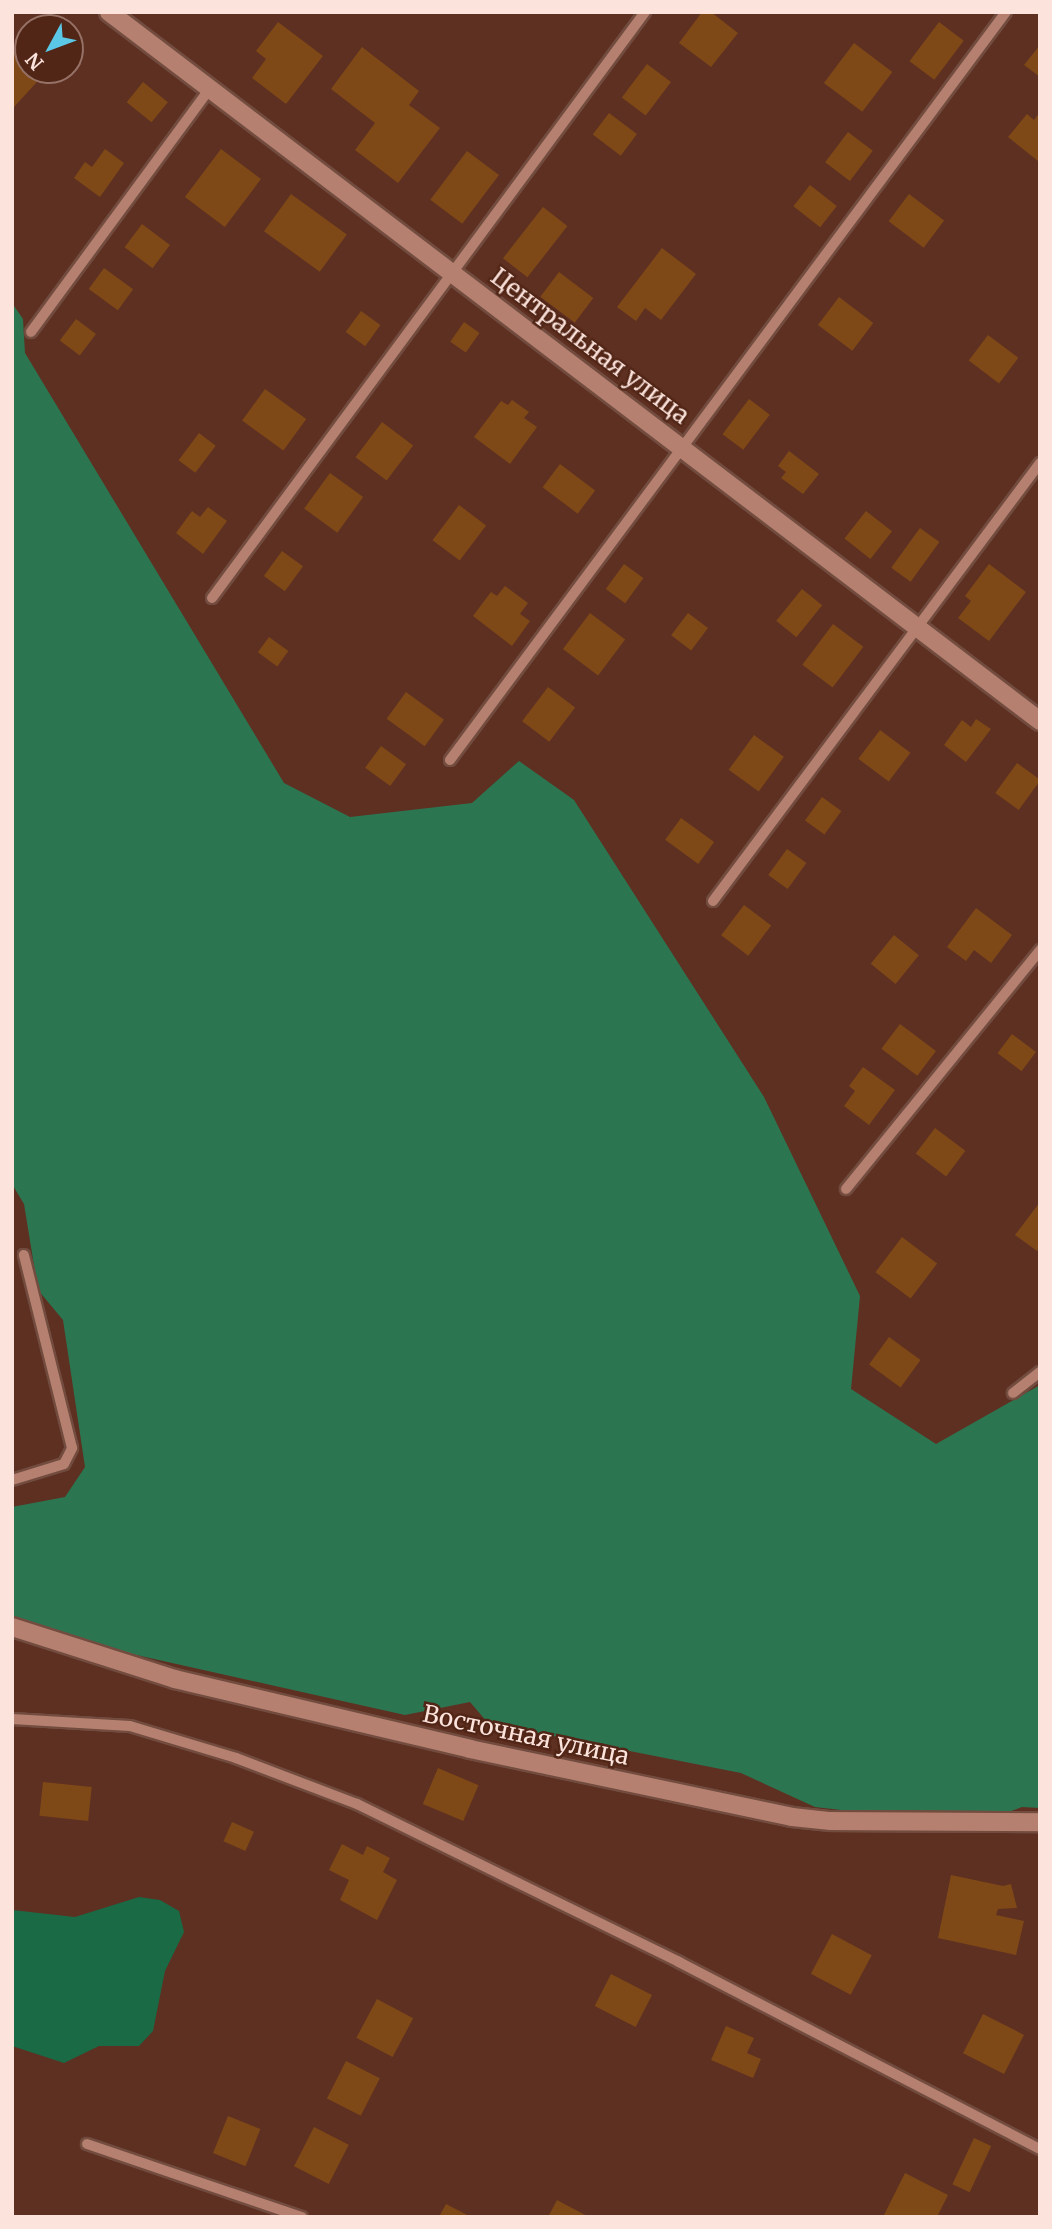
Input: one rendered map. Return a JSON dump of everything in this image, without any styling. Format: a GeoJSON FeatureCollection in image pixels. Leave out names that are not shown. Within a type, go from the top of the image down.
{"type":"FeatureCollection","features":[{"type":"Feature","properties":{"kind":"street","name":"Центральная улица"},"geometry":{"type":"LineString","coordinates":[[109,12],[1040,721]]}},
{"type":"Feature","properties":{"kind":"street","name":"Восточная улица"},"geometry":{"type":"LineString","coordinates":[[12,1627],[175,1679],[470,1749],[792,1817],[831,1821],[1040,1822]]}},
{"type":"Feature","properties":{"kind":"lane"},"geometry":{"type":"LineString","coordinates":[[212,598],[645,12]]}},
{"type":"Feature","properties":{"kind":"lane"},"geometry":{"type":"LineString","coordinates":[[450,760],[1006,12]]}},
{"type":"Feature","properties":{"kind":"lane"},"geometry":{"type":"LineString","coordinates":[[31,332],[210,88]]}},
{"type":"Feature","properties":{"kind":"lane"},"geometry":{"type":"LineString","coordinates":[[713,901],[1040,463]]}},
{"type":"Feature","properties":{"kind":"lane"},"geometry":{"type":"LineString","coordinates":[[846,1189],[1040,950]]}},
{"type":"Feature","properties":{"kind":"lane"},"geometry":{"type":"LineString","coordinates":[[12,1480],[64,1464],[72,1448],[24,1255]]}},
{"type":"Feature","properties":{"kind":"lane"},"geometry":{"type":"LineString","coordinates":[[1013,1393],[1040,1372]]}},
{"type":"Feature","properties":{"kind":"lane"},"geometry":{"type":"LineString","coordinates":[[12,1719],[130,1726],[236,1758],[357,1804],[679,1962],[1040,2149]]}},
{"type":"Feature","properties":{"kind":"lane"},"geometry":{"type":"LineString","coordinates":[[87,2144],[302,2217]]}},
{"type":"Feature","properties":{"kind":"green space"},"geometry":{"type":"Polygon","coordinates":[[[12,303],[23,319],[25,353],[284,783],[350,817],[472,803],[519,761],[574,800],[764,1097],[860,1296],[851,1389],[936,1444],[1040,1385],[1040,1808],[1022,1807],[973,1825],[815,1807],[741,1773],[488,1723],[470,1702],[405,1715],[29,1631],[12,1615],[12,1507],[65,1497],[85,1467],[63,1320],[38,1290],[24,1204],[12,1184],[12,303]]]}},
{"type":"Feature","properties":{"kind":"green space"},"geometry":{"type":"Polygon","coordinates":[[[139,1897],[160,1900],[179,1911],[184,1932],[165,1971],[153,2031],[139,2046],[99,2046],[64,2063],[12,2046],[12,1910],[75,1917],[139,1897]]]}},
{"type":"Feature","properties":{"kind":"building"},"geometry":{"type":"Polygon","coordinates":[[[702,12],[711,12],[738,33],[711,67],[679,43],[702,12]]]}},
{"type":"Feature","properties":{"kind":"building"},"geometry":{"type":"Polygon","coordinates":[[[278,22],[323,56],[286,104],[252,78],[266,59],[256,51],[278,22]]]}},
{"type":"Feature","properties":{"kind":"building"},"geometry":{"type":"Polygon","coordinates":[[[939,22],[964,41],[934,80],[910,61],[939,22]]]}},
{"type":"Feature","properties":{"kind":"building"},"geometry":{"type":"Polygon","coordinates":[[[854,43],[892,72],[862,112],[824,83],[854,43]]]}},
{"type":"Feature","properties":{"kind":"building"},"geometry":{"type":"Polygon","coordinates":[[[1040,45],[1040,77],[1024,65],[1040,45]]]}},
{"type":"Feature","properties":{"kind":"building"},"geometry":{"type":"Polygon","coordinates":[[[362,47],[419,91],[409,105],[440,128],[398,183],[355,150],[375,123],[331,89],[362,47]]]}},
{"type":"Feature","properties":{"kind":"building"},"geometry":{"type":"Polygon","coordinates":[[[14,52],[14,84],[35,84],[14,107],[12,54],[14,52]]]}},
{"type":"Feature","properties":{"kind":"building"},"geometry":{"type":"Polygon","coordinates":[[[647,64],[671,82],[646,116],[622,98],[647,64]]]}},
{"type":"Feature","properties":{"kind":"building"},"geometry":{"type":"Polygon","coordinates":[[[143,82],[168,102],[152,122],[127,102],[143,82]]]}},
{"type":"Feature","properties":{"kind":"building"},"geometry":{"type":"Polygon","coordinates":[[[1040,112],[1038,161],[1008,137],[1027,114],[1034,120],[1040,112]]]}},
{"type":"Feature","properties":{"kind":"building"},"geometry":{"type":"Polygon","coordinates":[[[609,113],[637,134],[621,156],[593,135],[609,113]]]}},
{"type":"Feature","properties":{"kind":"building"},"geometry":{"type":"Polygon","coordinates":[[[848,132],[873,151],[850,181],[825,162],[848,132]]]}},
{"type":"Feature","properties":{"kind":"building"},"geometry":{"type":"Polygon","coordinates":[[[105,149],[124,163],[100,197],[74,178],[85,162],[92,167],[105,149]]]}},
{"type":"Feature","properties":{"kind":"building"},"geometry":{"type":"Polygon","coordinates":[[[221,149],[261,179],[225,227],[185,197],[221,149]]]}},
{"type":"Feature","properties":{"kind":"building"},"geometry":{"type":"Polygon","coordinates":[[[467,151],[499,175],[462,224],[430,200],[467,151]]]}},
{"type":"Feature","properties":{"kind":"building"},"geometry":{"type":"Polygon","coordinates":[[[810,185],[837,206],[820,227],[793,206],[810,185]]]}},
{"type":"Feature","properties":{"kind":"building"},"geometry":{"type":"Polygon","coordinates":[[[291,194],[347,235],[320,272],[264,231],[291,194]]]}},
{"type":"Feature","properties":{"kind":"building"},"geometry":{"type":"Polygon","coordinates":[[[909,194],[944,220],[924,248],[889,221],[909,194]]]}},
{"type":"Feature","properties":{"kind":"building"},"geometry":{"type":"Polygon","coordinates":[[[543,207],[567,226],[527,277],[503,258],[543,207]]]}},
{"type":"Feature","properties":{"kind":"building"},"geometry":{"type":"Polygon","coordinates":[[[142,224],[170,245],[152,268],[125,247],[142,224]]]}},
{"type":"Feature","properties":{"kind":"building"},"geometry":{"type":"Polygon","coordinates":[[[662,248],[696,274],[661,320],[645,308],[636,321],[617,307],[662,248]]]}},
{"type":"Feature","properties":{"kind":"building"},"geometry":{"type":"Polygon","coordinates":[[[104,268],[133,289],[118,310],[89,289],[104,268]]]}},
{"type":"Feature","properties":{"kind":"building"},"geometry":{"type":"Polygon","coordinates":[[[559,272],[593,298],[575,323],[540,297],[559,272]]]}},
{"type":"Feature","properties":{"kind":"building"},"geometry":{"type":"Polygon","coordinates":[[[839,297],[873,323],[852,351],[818,325],[839,297]]]}},
{"type":"Feature","properties":{"kind":"building"},"geometry":{"type":"Polygon","coordinates":[[[361,311],[380,325],[365,346],[346,332],[361,311]]]}},
{"type":"Feature","properties":{"kind":"building"},"geometry":{"type":"Polygon","coordinates":[[[76,319],[96,334],[80,356],[60,341],[76,319]]]}},
{"type":"Feature","properties":{"kind":"building"},"geometry":{"type":"Polygon","coordinates":[[[464,322],[480,333],[466,353],[450,342],[464,322]]]}},
{"type":"Feature","properties":{"kind":"building"},"geometry":{"type":"Polygon","coordinates":[[[988,335],[1018,358],[999,383],[969,361],[988,335]]]}},
{"type":"Feature","properties":{"kind":"building"},"geometry":{"type":"Polygon","coordinates":[[[265,389],[306,419],[283,451],[242,421],[265,389]]]}},
{"type":"Feature","properties":{"kind":"building"},"geometry":{"type":"Polygon","coordinates":[[[749,399],[770,415],[743,450],[723,434],[749,399]]]}},
{"type":"Feature","properties":{"kind":"building"},"geometry":{"type":"Polygon","coordinates":[[[512,400],[529,412],[524,418],[537,427],[510,464],[474,437],[501,401],[508,405],[512,400]]]}},
{"type":"Feature","properties":{"kind":"building"},"geometry":{"type":"Polygon","coordinates":[[[382,422],[413,445],[387,481],[356,457],[382,422]]]}},
{"type":"Feature","properties":{"kind":"building"},"geometry":{"type":"Polygon","coordinates":[[[199,433],[216,446],[195,473],[179,460],[199,433]]]}},
{"type":"Feature","properties":{"kind":"building"},"geometry":{"type":"Polygon","coordinates":[[[789,451],[819,474],[803,494],[781,478],[786,472],[778,466],[789,451]]]}},
{"type":"Feature","properties":{"kind":"building"},"geometry":{"type":"Polygon","coordinates":[[[560,464],[595,490],[578,514],[543,487],[560,464]]]}},
{"type":"Feature","properties":{"kind":"building"},"geometry":{"type":"Polygon","coordinates":[[[330,473],[363,497],[337,533],[304,509],[330,473]]]}},
{"type":"Feature","properties":{"kind":"building"},"geometry":{"type":"Polygon","coordinates":[[[459,505],[486,525],[460,561],[433,540],[459,505]]]}},
{"type":"Feature","properties":{"kind":"building"},"geometry":{"type":"Polygon","coordinates":[[[208,507],[227,521],[203,554],[176,533],[192,511],[200,517],[208,507]]]}},
{"type":"Feature","properties":{"kind":"building"},"geometry":{"type":"Polygon","coordinates":[[[866,511],[892,531],[870,559],[844,539],[866,511]]]}},
{"type":"Feature","properties":{"kind":"building"},"geometry":{"type":"Polygon","coordinates":[[[920,528],[939,542],[911,582],[891,568],[920,528]]]}},
{"type":"Feature","properties":{"kind":"building"},"geometry":{"type":"Polygon","coordinates":[[[282,551],[303,566],[285,591],[264,576],[282,551]]]}},
{"type":"Feature","properties":{"kind":"building"},"geometry":{"type":"Polygon","coordinates":[[[624,564],[643,578],[625,603],[606,589],[624,564]]]}},
{"type":"Feature","properties":{"kind":"building"},"geometry":{"type":"Polygon","coordinates":[[[989,564],[1026,592],[989,641],[958,618],[971,601],[965,596],[989,564]]]}},
{"type":"Feature","properties":{"kind":"building"},"geometry":{"type":"Polygon","coordinates":[[[505,586],[528,603],[520,614],[530,621],[512,646],[473,616],[491,592],[497,596],[505,586]]]}},
{"type":"Feature","properties":{"kind":"building"},"geometry":{"type":"Polygon","coordinates":[[[802,589],[822,605],[796,637],[776,621],[802,589]]]}},
{"type":"Feature","properties":{"kind":"building"},"geometry":{"type":"Polygon","coordinates":[[[590,613],[625,639],[598,675],[563,649],[590,613]]]}},
{"type":"Feature","properties":{"kind":"building"},"geometry":{"type":"Polygon","coordinates":[[[688,613],[708,628],[691,650],[671,635],[688,613]]]}},
{"type":"Feature","properties":{"kind":"building"},"geometry":{"type":"Polygon","coordinates":[[[833,624],[863,647],[833,688],[802,665],[833,624]]]}},
{"type":"Feature","properties":{"kind":"building"},"geometry":{"type":"Polygon","coordinates":[[[269,637],[288,651],[277,666],[258,652],[269,637]]]}},
{"type":"Feature","properties":{"kind":"building"},"geometry":{"type":"Polygon","coordinates":[[[548,687],[575,707],[549,742],[522,721],[548,687]]]}},
{"type":"Feature","properties":{"kind":"building"},"geometry":{"type":"Polygon","coordinates":[[[406,692],[444,720],[425,746],[387,719],[406,692]]]}},
{"type":"Feature","properties":{"kind":"building"},"geometry":{"type":"Polygon","coordinates":[[[976,719],[991,729],[966,762],[944,745],[962,720],[971,727],[976,719]]]}},
{"type":"Feature","properties":{"kind":"building"},"geometry":{"type":"Polygon","coordinates":[[[880,730],[910,753],[889,782],[858,759],[880,730]]]}},
{"type":"Feature","properties":{"kind":"building"},"geometry":{"type":"Polygon","coordinates":[[[754,735],[784,757],[759,792],[729,770],[754,735]]]}},
{"type":"Feature","properties":{"kind":"building"},"geometry":{"type":"Polygon","coordinates":[[[381,746],[406,764],[390,786],[365,768],[381,746]]]}},
{"type":"Feature","properties":{"kind":"building"},"geometry":{"type":"Polygon","coordinates":[[[1017,763],[1040,780],[1019,810],[995,793],[1017,763]]]}},
{"type":"Feature","properties":{"kind":"building"},"geometry":{"type":"Polygon","coordinates":[[[822,797],[841,811],[824,835],[805,820],[822,797]]]}},
{"type":"Feature","properties":{"kind":"building"},"geometry":{"type":"Polygon","coordinates":[[[681,818],[714,842],[698,864],[665,840],[681,818]]]}},
{"type":"Feature","properties":{"kind":"building"},"geometry":{"type":"Polygon","coordinates":[[[787,849],[806,863],[788,889],[768,875],[787,849]]]}},
{"type":"Feature","properties":{"kind":"building"},"geometry":{"type":"Polygon","coordinates":[[[744,905],[771,925],[748,956],[721,935],[744,905]]]}},
{"type":"Feature","properties":{"kind":"building"},"geometry":{"type":"Polygon","coordinates":[[[976,908],[1012,935],[991,963],[974,950],[966,961],[947,947],[976,908]]]}},
{"type":"Feature","properties":{"kind":"building"},"geometry":{"type":"Polygon","coordinates":[[[894,935],[919,955],[896,984],[871,964],[894,935]]]}},
{"type":"Feature","properties":{"kind":"building"},"geometry":{"type":"Polygon","coordinates":[[[900,1024],[936,1051],[917,1076],[881,1049],[900,1024]]]}},
{"type":"Feature","properties":{"kind":"building"},"geometry":{"type":"Polygon","coordinates":[[[1012,1034],[1036,1052],[1022,1071],[998,1053],[1012,1034]]]}},
{"type":"Feature","properties":{"kind":"building"},"geometry":{"type":"Polygon","coordinates":[[[863,1067],[895,1090],[869,1125],[844,1106],[855,1091],[849,1086],[863,1067]]]}},
{"type":"Feature","properties":{"kind":"building"},"geometry":{"type":"Polygon","coordinates":[[[935,1128],[965,1151],[946,1176],[916,1154],[935,1128]]]}},
{"type":"Feature","properties":{"kind":"building"},"geometry":{"type":"Polygon","coordinates":[[[1040,1202],[1040,1248],[1037,1251],[1015,1235],[1040,1202]]]}},
{"type":"Feature","properties":{"kind":"building"},"geometry":{"type":"Polygon","coordinates":[[[902,1237],[937,1263],[911,1299],[876,1272],[902,1237]]]}},
{"type":"Feature","properties":{"kind":"building"},"geometry":{"type":"Polygon","coordinates":[[[889,1337],[921,1360],[901,1387],[869,1365],[889,1337]]]}},
{"type":"Feature","properties":{"kind":"building"},"geometry":{"type":"Polygon","coordinates":[[[438,1768],[479,1785],[463,1821],[423,1804],[438,1768]]]}},
{"type":"Feature","properties":{"kind":"building"},"geometry":{"type":"Polygon","coordinates":[[[43,1782],[92,1787],[88,1821],[39,1816],[43,1782]]]}},
{"type":"Feature","properties":{"kind":"building"},"geometry":{"type":"Polygon","coordinates":[[[232,1822],[254,1832],[245,1851],[223,1841],[232,1822]]]}},
{"type":"Feature","properties":{"kind":"building"},"geometry":{"type":"Polygon","coordinates":[[[342,1844],[363,1855],[367,1846],[390,1858],[383,1872],[397,1880],[377,1920],[340,1900],[349,1880],[329,1870],[342,1844]]]}},
{"type":"Feature","properties":{"kind":"building"},"geometry":{"type":"Polygon","coordinates":[[[951,1875],[1003,1886],[1011,1884],[1017,1908],[998,1909],[996,1915],[1024,1921],[1016,1955],[938,1938],[951,1875]]]}},
{"type":"Feature","properties":{"kind":"building"},"geometry":{"type":"Polygon","coordinates":[[[832,1934],[872,1955],[851,1995],[811,1974],[832,1934]]]}},
{"type":"Feature","properties":{"kind":"building"},"geometry":{"type":"Polygon","coordinates":[[[611,1974],[652,1995],[636,2027],[595,2006],[611,1974]]]}},
{"type":"Feature","properties":{"kind":"building"},"geometry":{"type":"Polygon","coordinates":[[[377,1999],[413,2018],[393,2057],[356,2038],[377,1999]]]}},
{"type":"Feature","properties":{"kind":"building"},"geometry":{"type":"Polygon","coordinates":[[[983,2014],[1024,2035],[1004,2074],[963,2053],[983,2014]]]}},
{"type":"Feature","properties":{"kind":"building"},"geometry":{"type":"Polygon","coordinates":[[[726,2026],[754,2038],[747,2053],[761,2059],[753,2078],[711,2060],[726,2026]]]}},
{"type":"Feature","properties":{"kind":"building"},"geometry":{"type":"Polygon","coordinates":[[[346,2061],[380,2078],[361,2116],[327,2098],[346,2061]]]}},
{"type":"Feature","properties":{"kind":"building"},"geometry":{"type":"Polygon","coordinates":[[[228,2116],[260,2129],[245,2166],[213,2153],[228,2116]]]}},
{"type":"Feature","properties":{"kind":"building"},"geometry":{"type":"Polygon","coordinates":[[[314,2127],[349,2145],[329,2184],[294,2166],[314,2127]]]}},
{"type":"Feature","properties":{"kind":"building"},"geometry":{"type":"Polygon","coordinates":[[[974,2138],[991,2146],[970,2192],[952,2184],[974,2138]]]}},
{"type":"Feature","properties":{"kind":"building"},"geometry":{"type":"Polygon","coordinates":[[[905,2173],[948,2195],[937,2217],[883,2217],[905,2173]]]}},
{"type":"Feature","properties":{"kind":"building"},"geometry":{"type":"Polygon","coordinates":[[[557,2200],[589,2217],[548,2217],[557,2200]]]}},
{"type":"Feature","properties":{"kind":"building"},"geometry":{"type":"Polygon","coordinates":[[[446,2204],[471,2217],[439,2217],[446,2204]]]}}]}
